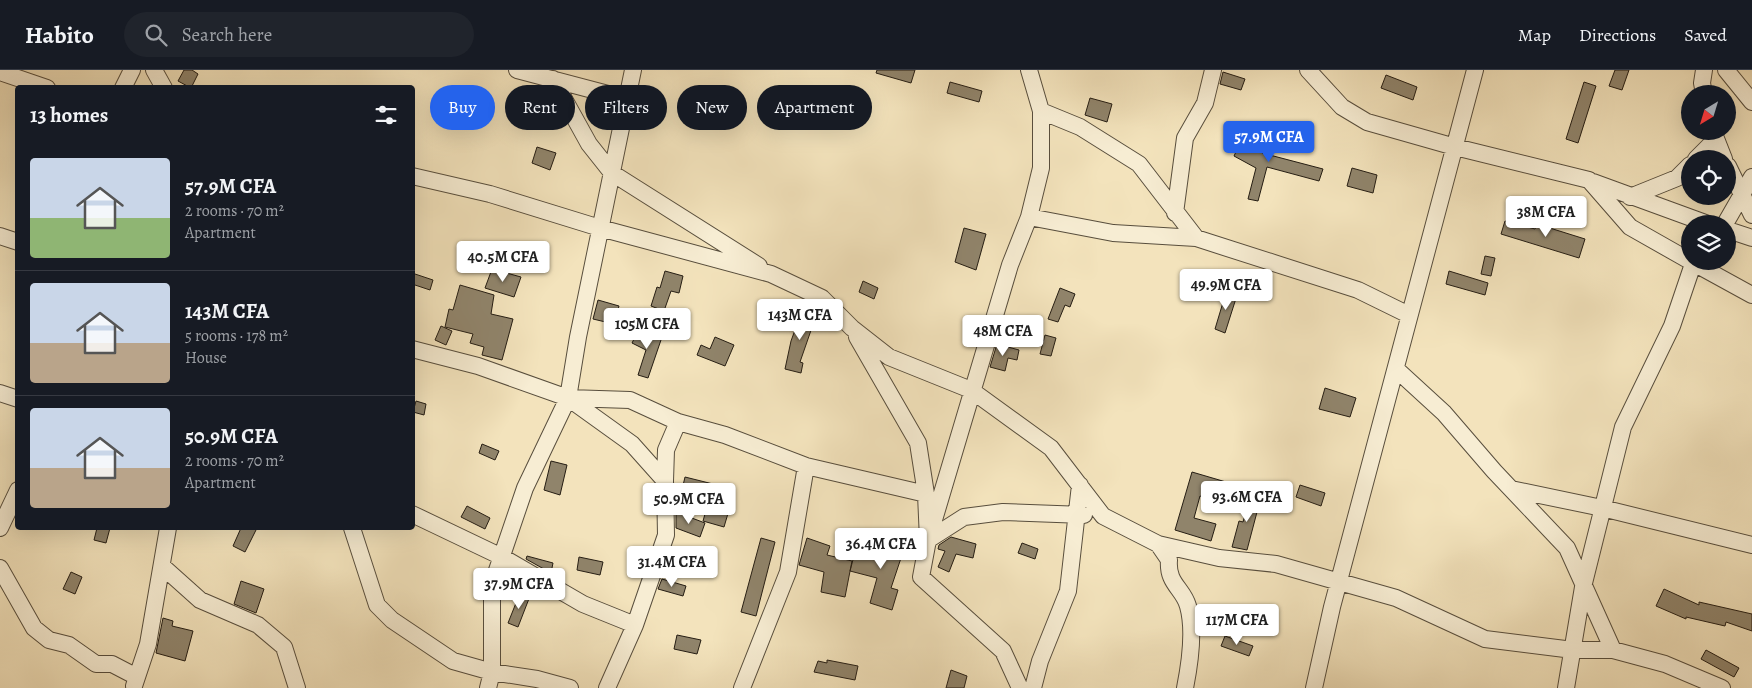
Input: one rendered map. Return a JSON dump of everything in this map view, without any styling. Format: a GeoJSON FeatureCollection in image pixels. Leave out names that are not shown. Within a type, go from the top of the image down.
{"type":"FeatureCollection","features":[{"type":"Feature","properties":{"kind":"street"},"geometry":{"type":"LineString","coordinates":[[124,85],[132,70]]}},
{"type":"Feature","properties":{"kind":"street"},"geometry":{"type":"LineString","coordinates":[[154,70],[162,85]]}},
{"type":"Feature","properties":{"kind":"street"},"geometry":{"type":"LineString","coordinates":[[517,70],[585,88]]}},
{"type":"Feature","properties":{"kind":"street"},"geometry":{"type":"LineString","coordinates":[[629,85],[633,70]]}},
{"type":"Feature","properties":{"kind":"street"},"geometry":{"type":"LineString","coordinates":[[1175,213],[1185,138],[1205,102],[1212,70]]}},
{"type":"Feature","properties":{"kind":"street"},"geometry":{"type":"LineString","coordinates":[[1308,70],[1342,107],[1367,122],[1454,147],[1589,180],[1682,215]]}},
{"type":"Feature","properties":{"kind":"street"},"geometry":{"type":"LineString","coordinates":[[1314,688],[1339,582],[1475,70]]}},
{"type":"Feature","properties":{"kind":"street"},"geometry":{"type":"LineString","coordinates":[[1702,85],[1704,70]]}},
{"type":"Feature","properties":{"kind":"street"},"geometry":{"type":"LineString","coordinates":[[1726,70],[1752,102]]}},
{"type":"Feature","properties":{"kind":"street"},"geometry":{"type":"LineString","coordinates":[[1020,688],[1003,652],[921,577],[928,540],[971,390],[1010,265],[1029,217],[1041,168],[1041,111],[1029,71]]}},
{"type":"Feature","properties":{"kind":"street"},"geometry":{"type":"LineString","coordinates":[[0,72],[38,85]]}},
{"type":"Feature","properties":{"kind":"street"},"geometry":{"type":"LineString","coordinates":[[553,79],[589,144],[612,172],[713,235],[771,274],[822,298],[852,328],[889,358],[971,390],[1051,448],[1103,516]]}},
{"type":"Feature","properties":{"kind":"street"},"geometry":{"type":"LineString","coordinates":[[1041,111],[1080,127],[1138,164],[1196,238]]}},
{"type":"Feature","properties":{"kind":"street"},"geometry":{"type":"LineString","coordinates":[[490,680],[492,585],[525,488],[568,398],[620,130]]}},
{"type":"Feature","properties":{"kind":"street"},"geometry":{"type":"LineString","coordinates":[[1703,150],[1711,140]]}},
{"type":"Feature","properties":{"kind":"street"},"geometry":{"type":"LineString","coordinates":[[1630,197],[1677,178],[1681,174]]}},
{"type":"Feature","properties":{"kind":"street"},"geometry":{"type":"LineString","coordinates":[[415,177],[490,194],[600,228],[771,274]]}},
{"type":"Feature","properties":{"kind":"street"},"geometry":{"type":"LineString","coordinates":[[1730,215],[1752,177]]}},
{"type":"Feature","properties":{"kind":"street"},"geometry":{"type":"LineString","coordinates":[[1589,180],[1630,227],[1681,256]]}},
{"type":"Feature","properties":{"kind":"street"},"geometry":{"type":"LineString","coordinates":[[1736,183],[1752,215]]}},
{"type":"Feature","properties":{"kind":"street"},"geometry":{"type":"LineString","coordinates":[[1029,217],[1113,232],[1196,238],[1358,290],[1409,315]]}},
{"type":"Feature","properties":{"kind":"street"},"geometry":{"type":"LineString","coordinates":[[1736,233],[1752,238]]}},
{"type":"Feature","properties":{"kind":"street"},"geometry":{"type":"LineString","coordinates":[[0,236],[15,241]]}},
{"type":"Feature","properties":{"kind":"street"},"geometry":{"type":"LineString","coordinates":[[1566,688],[1583,587],[1622,427],[1672,326],[1690,270]]}},
{"type":"Feature","properties":{"kind":"street"},"geometry":{"type":"LineString","coordinates":[[1707,270],[1752,295]]}},
{"type":"Feature","properties":{"kind":"street"},"geometry":{"type":"LineString","coordinates":[[852,328],[918,443],[926,494],[928,540]]}},
{"type":"Feature","properties":{"kind":"street"},"geometry":{"type":"LineString","coordinates":[[415,349],[478,366],[568,398],[632,444],[665,481]]}},
{"type":"Feature","properties":{"kind":"street"},"geometry":{"type":"LineString","coordinates":[[1396,369],[1444,413],[1511,489],[1567,548],[1613,650]]}},
{"type":"Feature","properties":{"kind":"street"},"geometry":{"type":"LineString","coordinates":[[0,393],[15,397]]}},
{"type":"Feature","properties":{"kind":"street"},"geometry":{"type":"LineString","coordinates":[[568,398],[630,400],[678,422],[725,435],[806,466],[926,494]]}},
{"type":"Feature","properties":{"kind":"street"},"geometry":{"type":"LineString","coordinates":[[607,688],[636,625],[666,535],[666,450],[678,422]]}},
{"type":"Feature","properties":{"kind":"street"},"geometry":{"type":"LineString","coordinates":[[742,688],[788,572],[806,466]]}},
{"type":"Feature","properties":{"kind":"street"},"geometry":{"type":"LineString","coordinates":[[1033,688],[1040,661],[1068,590],[1075,514],[1080,485]]}},
{"type":"Feature","properties":{"kind":"street"},"geometry":{"type":"LineString","coordinates":[[1511,489],[1602,508],[1752,545]]}},
{"type":"Feature","properties":{"kind":"street"},"geometry":{"type":"LineString","coordinates":[[0,528],[15,496]]}},
{"type":"Feature","properties":{"kind":"street"},"geometry":{"type":"LineString","coordinates":[[928,540],[964,518],[1003,512],[1103,516],[1158,544],[1219,558],[1276,564],[1396,598],[1485,639],[1573,650],[1613,650],[1665,664],[1722,688]]}},
{"type":"Feature","properties":{"kind":"street"},"geometry":{"type":"LineString","coordinates":[[415,515],[502,557],[584,604],[636,625]]}},
{"type":"Feature","properties":{"kind":"street"},"geometry":{"type":"LineString","coordinates":[[0,568],[34,628],[49,640],[69,645],[96,664],[112,664],[136,683],[148,644],[168,530]]}},
{"type":"Feature","properties":{"kind":"street"},"geometry":{"type":"LineString","coordinates":[[353,530],[377,605],[392,620],[453,660],[490,680],[537,679],[570,688]]}},
{"type":"Feature","properties":{"kind":"street"},"geometry":{"type":"LineString","coordinates":[[1158,544],[1169,560],[1168,572],[1188,604],[1192,628],[1185,688]]}},
{"type":"Feature","properties":{"kind":"street"},"geometry":{"type":"LineString","coordinates":[[162,566],[200,600],[258,625],[284,646],[297,688]]}},
{"type":"Feature","properties":{"kind":"building"},"geometry":{"type":"Polygon","coordinates":[[[184,70],[192,70],[198,74],[192,85],[185,85],[178,81],[184,70]]]}},
{"type":"Feature","properties":{"kind":"building"},"geometry":{"type":"Polygon","coordinates":[[[877,70],[915,70],[911,83],[876,73],[877,70]]]}},
{"type":"Feature","properties":{"kind":"building"},"geometry":{"type":"Polygon","coordinates":[[[1615,70],[1629,70],[1622,90],[1609,86],[1615,70]]]}},
{"type":"Feature","properties":{"kind":"building"},"geometry":{"type":"Polygon","coordinates":[[[1223,72],[1245,79],[1241,90],[1220,84],[1223,72]]]}},
{"type":"Feature","properties":{"kind":"building"},"geometry":{"type":"Polygon","coordinates":[[[1386,75],[1417,87],[1413,100],[1381,88],[1386,75]]]}},
{"type":"Feature","properties":{"kind":"building"},"geometry":{"type":"Polygon","coordinates":[[[950,82],[982,91],[979,102],[947,93],[950,82]]]}},
{"type":"Feature","properties":{"kind":"building"},"geometry":{"type":"Polygon","coordinates":[[[1584,82],[1596,86],[1578,143],[1566,139],[1584,82]]]}},
{"type":"Feature","properties":{"kind":"building"},"geometry":{"type":"Polygon","coordinates":[[[1090,98],[1112,104],[1107,122],[1085,115],[1090,98]]]}},
{"type":"Feature","properties":{"kind":"building"},"geometry":{"type":"Polygon","coordinates":[[[1247,129],[1266,137],[1262,153],[1323,169],[1319,181],[1267,167],[1258,201],[1248,199],[1256,168],[1234,156],[1247,129]]]}},
{"type":"Feature","properties":{"kind":"building"},"geometry":{"type":"Polygon","coordinates":[[[537,147],[556,153],[550,170],[532,163],[537,147]]]}},
{"type":"Feature","properties":{"kind":"building"},"geometry":{"type":"Polygon","coordinates":[[[1352,168],[1377,175],[1373,193],[1347,186],[1352,168]]]}},
{"type":"Feature","properties":{"kind":"building"},"geometry":{"type":"Polygon","coordinates":[[[1505,221],[1535,229],[1537,224],[1585,239],[1579,258],[1501,234],[1505,221]]]}},
{"type":"Feature","properties":{"kind":"building"},"geometry":{"type":"Polygon","coordinates":[[[964,228],[986,234],[976,270],[955,262],[964,228]]]}},
{"type":"Feature","properties":{"kind":"building"},"geometry":{"type":"Polygon","coordinates":[[[1485,256],[1495,258],[1491,276],[1481,274],[1485,256]]]}},
{"type":"Feature","properties":{"kind":"building"},"geometry":{"type":"Polygon","coordinates":[[[492,269],[521,277],[514,297],[485,288],[492,269]]]}},
{"type":"Feature","properties":{"kind":"building"},"geometry":{"type":"Polygon","coordinates":[[[665,271],[683,276],[679,293],[671,291],[664,311],[651,306],[657,287],[660,288],[665,271]]]}},
{"type":"Feature","properties":{"kind":"building"},"geometry":{"type":"Polygon","coordinates":[[[1449,271],[1488,283],[1485,295],[1446,284],[1449,271]]]}},
{"type":"Feature","properties":{"kind":"building"},"geometry":{"type":"Polygon","coordinates":[[[415,274],[433,280],[430,290],[415,285],[415,274]]]}},
{"type":"Feature","properties":{"kind":"building"},"geometry":{"type":"Polygon","coordinates":[[[863,281],[878,288],[874,299],[859,292],[863,281]]]}},
{"type":"Feature","properties":{"kind":"building"},"geometry":{"type":"Polygon","coordinates":[[[460,285],[494,295],[491,314],[513,319],[502,360],[482,355],[484,347],[470,343],[473,334],[445,327],[449,309],[453,310],[460,285]]]}},
{"type":"Feature","properties":{"kind":"building"},"geometry":{"type":"Polygon","coordinates":[[[1060,288],[1075,294],[1070,307],[1065,305],[1058,322],[1048,319],[1060,288]]]}},
{"type":"Feature","properties":{"kind":"building"},"geometry":{"type":"Polygon","coordinates":[[[1227,289],[1238,292],[1225,333],[1215,329],[1227,289]]]}},
{"type":"Feature","properties":{"kind":"building"},"geometry":{"type":"Polygon","coordinates":[[[598,300],[619,306],[614,324],[593,319],[598,300]]]}},
{"type":"Feature","properties":{"kind":"building"},"geometry":{"type":"Polygon","coordinates":[[[803,308],[817,313],[800,362],[803,363],[801,373],[785,369],[791,341],[803,308]]]}},
{"type":"Feature","properties":{"kind":"building"},"geometry":{"type":"Polygon","coordinates":[[[441,326],[452,331],[446,345],[435,340],[441,326]]]}},
{"type":"Feature","properties":{"kind":"building"},"geometry":{"type":"Polygon","coordinates":[[[639,329],[662,337],[648,378],[638,375],[646,350],[632,343],[639,329]]]}},
{"type":"Feature","properties":{"kind":"building"},"geometry":{"type":"Polygon","coordinates":[[[1045,335],[1056,338],[1051,356],[1040,354],[1045,335]]]}},
{"type":"Feature","properties":{"kind":"building"},"geometry":{"type":"Polygon","coordinates":[[[715,337],[734,345],[725,366],[697,355],[701,345],[710,349],[715,337]]]}},
{"type":"Feature","properties":{"kind":"building"},"geometry":{"type":"Polygon","coordinates":[[[997,344],[1019,350],[1017,360],[1008,358],[1005,371],[990,367],[997,344]]]}},
{"type":"Feature","properties":{"kind":"building"},"geometry":{"type":"Polygon","coordinates":[[[1325,388],[1356,398],[1350,417],[1319,409],[1325,388]]]}},
{"type":"Feature","properties":{"kind":"building"},"geometry":{"type":"Polygon","coordinates":[[[416,401],[426,404],[424,415],[415,413],[416,401]]]}},
{"type":"Feature","properties":{"kind":"building"},"geometry":{"type":"Polygon","coordinates":[[[482,444],[499,451],[495,460],[479,453],[482,444]]]}},
{"type":"Feature","properties":{"kind":"building"},"geometry":{"type":"Polygon","coordinates":[[[551,461],[567,465],[560,495],[544,490],[551,461]]]}},
{"type":"Feature","properties":{"kind":"building"},"geometry":{"type":"Polygon","coordinates":[[[1192,472],[1226,482],[1220,502],[1200,496],[1194,518],[1216,524],[1211,541],[1175,530],[1192,472]]]}},
{"type":"Feature","properties":{"kind":"building"},"geometry":{"type":"Polygon","coordinates":[[[685,477],[721,486],[721,489],[734,493],[724,527],[703,521],[709,500],[681,494],[685,477]]]}},
{"type":"Feature","properties":{"kind":"building"},"geometry":{"type":"Polygon","coordinates":[[[1300,485],[1325,493],[1321,506],[1296,497],[1300,485]]]}},
{"type":"Feature","properties":{"kind":"building"},"geometry":{"type":"Polygon","coordinates":[[[1252,490],[1262,493],[1247,550],[1232,547],[1239,521],[1243,522],[1252,490]]]}},
{"type":"Feature","properties":{"kind":"building"},"geometry":{"type":"Polygon","coordinates":[[[467,506],[490,518],[485,529],[461,517],[467,506]]]}},
{"type":"Feature","properties":{"kind":"building"},"geometry":{"type":"Polygon","coordinates":[[[676,512],[705,523],[700,537],[676,528],[676,512]]]}},
{"type":"Feature","properties":{"kind":"building"},"geometry":{"type":"Polygon","coordinates":[[[96,530],[109,530],[106,543],[94,540],[96,530]]]}},
{"type":"Feature","properties":{"kind":"building"},"geometry":{"type":"Polygon","coordinates":[[[240,530],[256,530],[245,552],[233,546],[240,530]]]}},
{"type":"Feature","properties":{"kind":"building"},"geometry":{"type":"Polygon","coordinates":[[[876,537],[905,546],[891,588],[898,590],[892,610],[870,603],[877,578],[850,571],[855,552],[870,556],[876,537]]]}},
{"type":"Feature","properties":{"kind":"building"},"geometry":{"type":"Polygon","coordinates":[[[951,537],[976,544],[973,558],[956,554],[949,572],[938,567],[945,551],[938,549],[939,545],[951,537]]]}},
{"type":"Feature","properties":{"kind":"building"},"geometry":{"type":"Polygon","coordinates":[[[761,538],[775,542],[756,616],[741,612],[761,538]]]}},
{"type":"Feature","properties":{"kind":"building"},"geometry":{"type":"Polygon","coordinates":[[[807,538],[830,546],[827,555],[852,561],[845,597],[821,592],[824,572],[799,565],[807,538]]]}},
{"type":"Feature","properties":{"kind":"building"},"geometry":{"type":"Polygon","coordinates":[[[1022,543],[1038,549],[1035,559],[1018,553],[1022,543]]]}},
{"type":"Feature","properties":{"kind":"building"},"geometry":{"type":"Polygon","coordinates":[[[527,556],[553,563],[551,573],[526,559],[527,556]]]}},
{"type":"Feature","properties":{"kind":"building"},"geometry":{"type":"Polygon","coordinates":[[[579,557],[603,562],[600,575],[577,570],[579,557]]]}},
{"type":"Feature","properties":{"kind":"building"},"geometry":{"type":"Polygon","coordinates":[[[71,572],[82,577],[75,594],[63,589],[71,572]]]}},
{"type":"Feature","properties":{"kind":"building"},"geometry":{"type":"Polygon","coordinates":[[[662,579],[686,586],[683,596],[658,589],[662,579]]]}},
{"type":"Feature","properties":{"kind":"building"},"geometry":{"type":"Polygon","coordinates":[[[241,581],[264,589],[256,613],[234,604],[241,581]]]}},
{"type":"Feature","properties":{"kind":"building"},"geometry":{"type":"Polygon","coordinates":[[[1664,589],[1699,605],[1699,602],[1752,614],[1752,631],[1726,622],[1725,626],[1686,617],[1686,619],[1656,606],[1664,589]]]}},
{"type":"Feature","properties":{"kind":"building"},"geometry":{"type":"Polygon","coordinates":[[[520,593],[530,596],[518,627],[508,623],[520,593]]]}},
{"type":"Feature","properties":{"kind":"building"},"geometry":{"type":"Polygon","coordinates":[[[163,618],[173,621],[172,626],[193,631],[185,661],[156,653],[163,618]]]}},
{"type":"Feature","properties":{"kind":"building"},"geometry":{"type":"Polygon","coordinates":[[[677,635],[701,640],[697,654],[674,649],[677,635]]]}},
{"type":"Feature","properties":{"kind":"building"},"geometry":{"type":"Polygon","coordinates":[[[1225,636],[1253,646],[1249,656],[1221,646],[1225,636]]]}},
{"type":"Feature","properties":{"kind":"building"},"geometry":{"type":"Polygon","coordinates":[[[1706,650],[1739,668],[1734,677],[1701,659],[1706,650]]]}},
{"type":"Feature","properties":{"kind":"building"},"geometry":{"type":"Polygon","coordinates":[[[827,660],[858,666],[855,680],[814,672],[818,661],[827,663],[827,660]]]}},
{"type":"Feature","properties":{"kind":"building"},"geometry":{"type":"Polygon","coordinates":[[[951,670],[967,676],[964,688],[946,688],[951,670]]]}}]}
